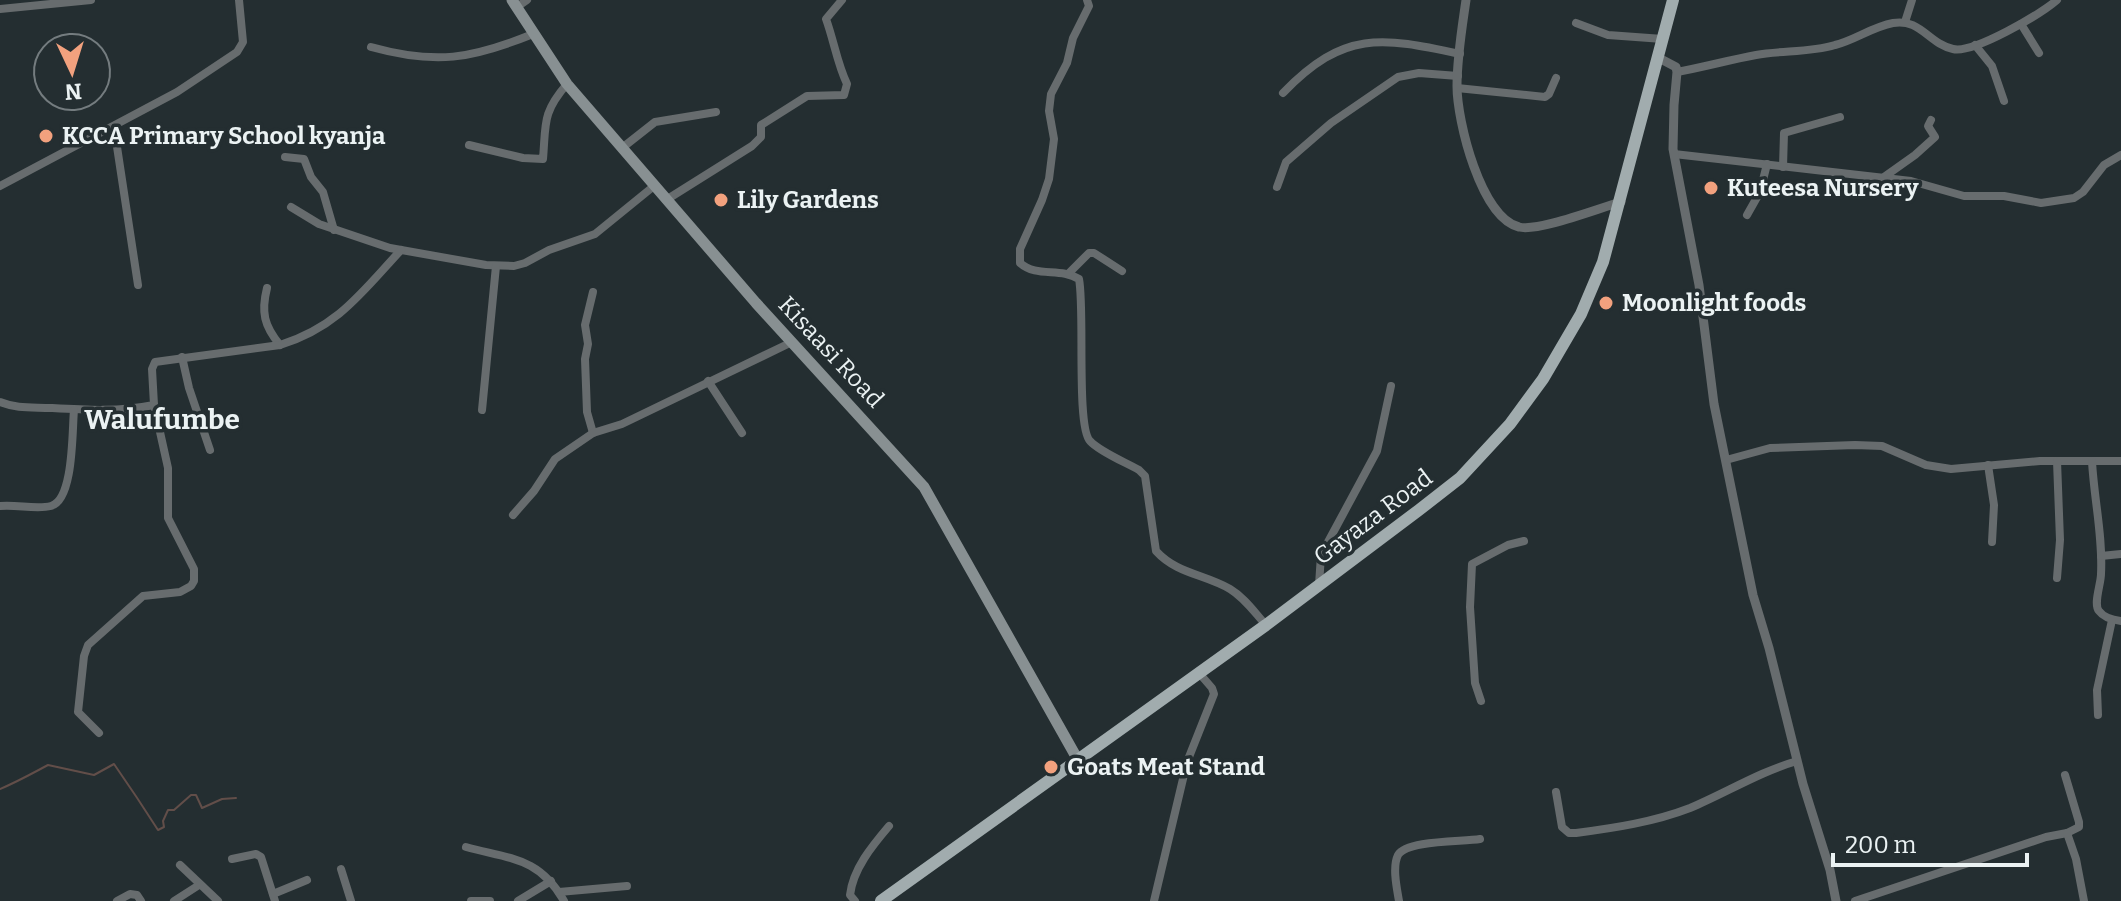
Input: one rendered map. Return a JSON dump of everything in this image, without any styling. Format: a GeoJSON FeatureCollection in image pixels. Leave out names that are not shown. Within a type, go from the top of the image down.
{"type":"FeatureCollection","features":[{"type":"Feature","properties":{"kind":"main road","name":"Gayaza Road"},"geometry":{"type":"LineString","coordinates":[[881,901],[1319,586],[1460,478],[1510,424],[1543,379],[1581,314],[1603,262],[1673,0]]}},
{"type":"Feature","properties":{"kind":"main road","name":"Kisaasi Road"},"geometry":{"type":"LineString","coordinates":[[518,2],[533,34],[567,84],[666,200],[924,487],[1078,760]]}},
{"type":"Feature","properties":{"kind":"street"},"geometry":{"type":"LineString","coordinates":[[0,9],[23,2],[91,0]]}},
{"type":"Feature","properties":{"kind":"street"},"geometry":{"type":"LineString","coordinates":[[0,186],[187,86],[241,49],[239,0]]}},
{"type":"Feature","properties":{"kind":"street"},"geometry":{"type":"LineString","coordinates":[[666,200],[752,146],[761,137],[761,125],[788,107],[807,96],[844,95],[847,84],[838,66],[834,39],[826,19],[842,0]]}},
{"type":"Feature","properties":{"kind":"street"},"geometry":{"type":"LineString","coordinates":[[1087,0],[1089,6],[1051,94],[1049,111],[1054,139],[1049,179],[1018,256],[1020,263],[1030,270],[1069,273],[1079,279],[1087,438],[1145,476],[1155,545],[1162,557],[1178,570],[1230,589],[1266,625]]}},
{"type":"Feature","properties":{"kind":"street"},"geometry":{"type":"LineString","coordinates":[[1466,0],[1457,88],[1462,124],[1489,200],[1509,223],[1519,227],[1536,227],[1621,202]]}},
{"type":"Feature","properties":{"kind":"street"},"geometry":{"type":"LineString","coordinates":[[1905,22],[1912,0]]}},
{"type":"Feature","properties":{"kind":"street"},"geometry":{"type":"LineString","coordinates":[[1677,72],[1757,55],[1818,50],[1847,42],[1876,27],[1905,22],[1915,24],[1951,49],[1975,45],[2021,24],[2057,0]]}},
{"type":"Feature","properties":{"kind":"street"},"geometry":{"type":"LineString","coordinates":[[1576,23],[1608,35],[1663,39]]}},
{"type":"Feature","properties":{"kind":"street"},"geometry":{"type":"LineString","coordinates":[[2021,24],[2039,53]]}},
{"type":"Feature","properties":{"kind":"street"},"geometry":{"type":"LineString","coordinates":[[371,47],[434,58],[456,58],[479,54],[533,34]]}},
{"type":"Feature","properties":{"kind":"street"},"geometry":{"type":"LineString","coordinates":[[1283,93],[1318,62],[1368,41],[1393,41],[1460,54]]}},
{"type":"Feature","properties":{"kind":"street"},"geometry":{"type":"LineString","coordinates":[[1975,45],[1992,66],[2004,101]]}},
{"type":"Feature","properties":{"kind":"street"},"geometry":{"type":"LineString","coordinates":[[1657,57],[1676,67],[1677,72],[1672,125],[1674,154],[1694,253],[1714,404],[1753,595],[1836,901]]}},
{"type":"Feature","properties":{"kind":"street"},"geometry":{"type":"LineString","coordinates":[[1277,187],[1286,162],[1331,123],[1398,77],[1419,73],[1458,76]]}},
{"type":"Feature","properties":{"kind":"street"},"geometry":{"type":"LineString","coordinates":[[1457,88],[1545,97],[1556,78]]}},
{"type":"Feature","properties":{"kind":"street"},"geometry":{"type":"LineString","coordinates":[[469,145],[523,158],[543,159],[550,104],[567,84]]}},
{"type":"Feature","properties":{"kind":"street"},"geometry":{"type":"LineString","coordinates":[[622,148],[655,122],[716,112]]}},
{"type":"Feature","properties":{"kind":"street"},"geometry":{"type":"LineString","coordinates":[[1783,167],[1784,133],[1840,117]]}},
{"type":"Feature","properties":{"kind":"street"},"geometry":{"type":"LineString","coordinates":[[1884,178],[1935,137],[1928,126],[1931,120]]}},
{"type":"Feature","properties":{"kind":"street"},"geometry":{"type":"LineString","coordinates":[[114,127],[138,285]]}},
{"type":"Feature","properties":{"kind":"street"},"geometry":{"type":"LineString","coordinates":[[1674,154],[1925,183],[1964,196],[2004,196],[2041,203],[2074,198],[2083,192],[2104,165],[2121,155]]}},
{"type":"Feature","properties":{"kind":"street"},"geometry":{"type":"LineString","coordinates":[[285,157],[305,160],[311,177],[323,192],[334,230]]}},
{"type":"Feature","properties":{"kind":"street"},"geometry":{"type":"LineString","coordinates":[[1747,215],[1760,192],[1767,164]]}},
{"type":"Feature","properties":{"kind":"street"},"geometry":{"type":"LineString","coordinates":[[291,207],[334,230],[401,250],[496,266],[520,265],[549,250],[589,238],[654,186]]}},
{"type":"Feature","properties":{"kind":"street"},"geometry":{"type":"LineString","coordinates":[[99,733],[78,712],[88,645],[143,596],[180,592],[194,581],[194,569],[168,518],[168,468],[154,405],[153,364],[158,360],[280,345],[347,310],[401,250]]}},
{"type":"Feature","properties":{"kind":"street"},"geometry":{"type":"LineString","coordinates":[[1069,273],[1089,253],[1122,271]]}},
{"type":"Feature","properties":{"kind":"street"},"geometry":{"type":"LineString","coordinates":[[482,410],[496,266]]}},
{"type":"Feature","properties":{"kind":"street"},"geometry":{"type":"LineString","coordinates":[[267,288],[264,319],[280,345]]}},
{"type":"Feature","properties":{"kind":"street"},"geometry":{"type":"LineString","coordinates":[[593,292],[585,325],[588,344],[585,359],[587,412],[593,433]]}},
{"type":"Feature","properties":{"kind":"street"},"geometry":{"type":"LineString","coordinates":[[513,515],[555,459],[593,433],[622,424],[792,342]]}},
{"type":"Feature","properties":{"kind":"street"},"geometry":{"type":"LineString","coordinates":[[182,357],[210,450]]}},
{"type":"Feature","properties":{"kind":"street"},"geometry":{"type":"LineString","coordinates":[[708,381],[742,433]]}},
{"type":"Feature","properties":{"kind":"street"},"geometry":{"type":"LineString","coordinates":[[1319,586],[1321,555],[1377,451],[1391,386]]}},
{"type":"Feature","properties":{"kind":"street"},"geometry":{"type":"LineString","coordinates":[[0,400],[17,408],[74,410],[116,411],[154,405]]}},
{"type":"Feature","properties":{"kind":"street"},"geometry":{"type":"LineString","coordinates":[[0,506],[52,506],[62,498],[69,474],[74,410]]}},
{"type":"Feature","properties":{"kind":"street"},"geometry":{"type":"LineString","coordinates":[[1726,460],[1770,448],[1855,445],[1882,446],[1940,468],[2057,461],[2121,461]]}},
{"type":"Feature","properties":{"kind":"street"},"geometry":{"type":"LineString","coordinates":[[2057,461],[2060,540],[2057,578]]}},
{"type":"Feature","properties":{"kind":"street"},"geometry":{"type":"LineString","coordinates":[[2092,461],[2101,556],[2101,583],[2096,606],[2100,612],[2116,620],[2097,690],[2098,715]]}},
{"type":"Feature","properties":{"kind":"street"},"geometry":{"type":"LineString","coordinates":[[1988,465],[1994,505],[1992,542]]}},
{"type":"Feature","properties":{"kind":"street"},"geometry":{"type":"LineString","coordinates":[[1481,701],[1475,683],[1470,607],[1472,564],[1508,545],[1524,541]]}},
{"type":"Feature","properties":{"kind":"street"},"geometry":{"type":"LineString","coordinates":[[2101,556],[2121,554]]}},
{"type":"Feature","properties":{"kind":"street"},"geometry":{"type":"LineString","coordinates":[[1154,901],[1187,762],[1214,694],[1199,673]]}},
{"type":"Feature","properties":{"kind":"street"},"geometry":{"type":"LineString","coordinates":[[1556,792],[1562,827],[1569,833],[1576,833],[1622,827],[1687,809],[1772,769],[1797,761]]}},
{"type":"Feature","properties":{"kind":"street"},"geometry":{"type":"LineString","coordinates":[[1855,901],[2079,827],[2065,775]]}},
{"type":"Feature","properties":{"kind":"street"},"geometry":{"type":"LineString","coordinates":[[855,901],[850,895],[851,886],[867,853],[889,826]]}},
{"type":"Feature","properties":{"kind":"street"},"geometry":{"type":"LineString","coordinates":[[2067,833],[2076,859],[2084,901]]}},
{"type":"Feature","properties":{"kind":"street"},"geometry":{"type":"LineString","coordinates":[[1399,901],[1396,864],[1404,850],[1415,845],[1480,839]]}},
{"type":"Feature","properties":{"kind":"street"},"geometry":{"type":"LineString","coordinates":[[466,847],[530,863],[551,881],[564,901]]}},
{"type":"Feature","properties":{"kind":"street"},"geometry":{"type":"LineString","coordinates":[[232,859],[258,855],[266,869],[274,898],[307,880]]}},
{"type":"Feature","properties":{"kind":"street"},"geometry":{"type":"LineString","coordinates":[[180,865],[218,901]]}},
{"type":"Feature","properties":{"kind":"street"},"geometry":{"type":"LineString","coordinates":[[341,869],[351,901]]}},
{"type":"Feature","properties":{"kind":"street"},"geometry":{"type":"LineString","coordinates":[[518,901],[551,881]]}},
{"type":"Feature","properties":{"kind":"street"},"geometry":{"type":"LineString","coordinates":[[174,901],[199,885]]}},
{"type":"Feature","properties":{"kind":"street"},"geometry":{"type":"LineString","coordinates":[[559,892],[627,886]]}},
{"type":"Feature","properties":{"kind":"street"},"geometry":{"type":"LineString","coordinates":[[117,901],[130,894],[137,895],[141,901]]}},
{"type":"Feature","properties":{"kind":"street"},"geometry":{"type":"LineString","coordinates":[[471,901],[490,901]]}},
{"type":"Feature","properties":{"kind":"waterway"},"geometry":{"type":"LineString","coordinates":[[0,789],[48,765],[94,775],[114,764],[158,830],[164,827],[168,810],[174,810],[191,795],[196,795],[202,808],[222,799],[236,798]]}},
{"type":"Feature","properties":{"kind":"place","name":"KCCA Primary School kyanja"},"geometry":{"type":"Point","coordinates":[46,136]}},
{"type":"Feature","properties":{"kind":"place","name":"Kuteesa Nursery"},"geometry":{"type":"Point","coordinates":[1711,188]}},
{"type":"Feature","properties":{"kind":"place","name":"Lily Gardens"},"geometry":{"type":"Point","coordinates":[721,200]}},
{"type":"Feature","properties":{"kind":"place","name":"Moonlight foods"},"geometry":{"type":"Point","coordinates":[1606,303]}},
{"type":"Feature","properties":{"kind":"place","name":"Goats Meat Stand"},"geometry":{"type":"Point","coordinates":[1051,767]}},
{"type":"Feature","properties":{"kind":"district","name":"Walufumbe"},"geometry":{"type":"Point","coordinates":[162,419]}}]}
